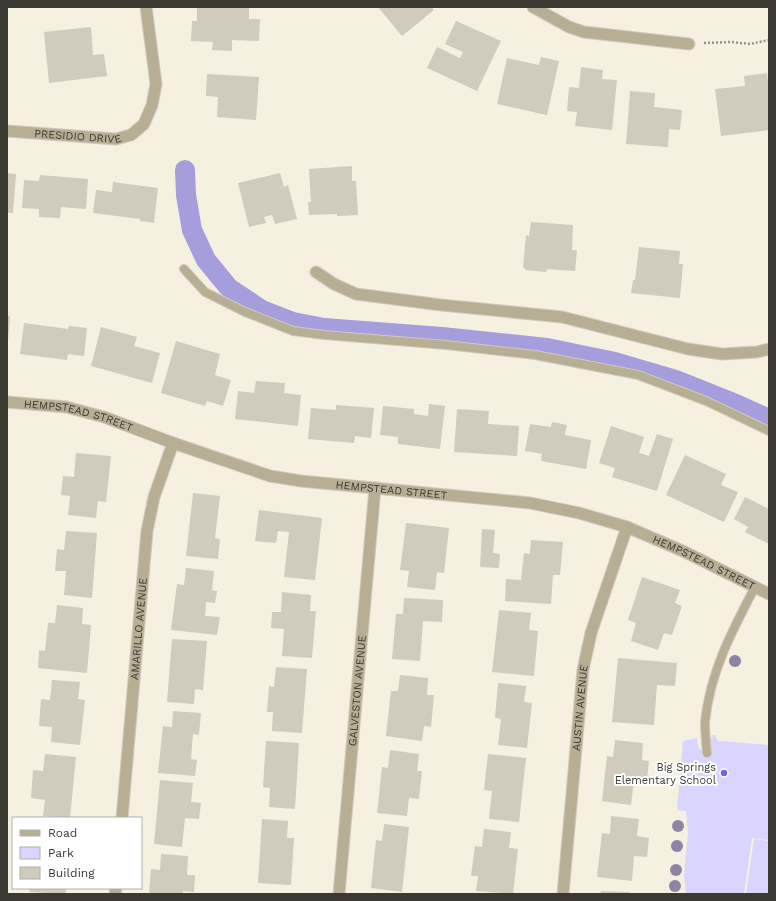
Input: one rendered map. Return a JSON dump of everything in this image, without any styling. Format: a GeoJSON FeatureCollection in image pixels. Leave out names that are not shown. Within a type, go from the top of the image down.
{"type":"FeatureCollection","features":[{"type":"Feature","properties":{"kind":"street","name":"PRESIDIO DRIVE"},"geometry":{"type":"LineString","coordinates":[[7,131],[116,139],[131,135],[144,124],[152,105],[156,84],[146,7]]}},
{"type":"Feature","properties":{"kind":"street"},"geometry":{"type":"LineString","coordinates":[[534,7],[570,27],[584,32],[689,44]]}},
{"type":"Feature","properties":{"kind":"street"},"geometry":{"type":"LineString","coordinates":[[316,272],[334,284],[356,294],[442,305],[562,317],[688,349],[722,354],[757,352],[769,349]]}},
{"type":"Feature","properties":{"kind":"street","name":"HEMPSTEAD STREET"},"geometry":{"type":"LineString","coordinates":[[7,402],[66,408],[104,418],[270,476],[301,482],[530,503],[579,513],[628,528],[685,552],[769,594]]}},
{"type":"Feature","properties":{"kind":"street","name":"AMARILLO AVENUE"},"geometry":{"type":"LineString","coordinates":[[122,817],[147,531],[154,496],[173,443]]}},
{"type":"Feature","properties":{"kind":"street","name":"GALVESTON AVENUE"},"geometry":{"type":"LineString","coordinates":[[339,894],[375,488]]}},
{"type":"Feature","properties":{"kind":"street","name":"AUSTIN AVENUE"},"geometry":{"type":"LineString","coordinates":[[563,894],[583,670],[591,633],[628,528]]}},
{"type":"Feature","properties":{"kind":"lane"},"geometry":{"type":"LineString","coordinates":[[184,269],[205,292],[245,312],[293,331],[535,355],[638,375],[706,401],[769,431]]}},
{"type":"Feature","properties":{"kind":"lane"},"geometry":{"type":"LineString","coordinates":[[707,753],[705,723],[718,663],[725,645],[755,587]]}},
{"type":"Feature","properties":{"kind":"path"},"geometry":{"type":"LineString","coordinates":[[689,44],[731,42],[750,44],[769,40]]}},
{"type":"Feature","properties":{"kind":"green space"},"geometry":{"type":"Polygon","coordinates":[[[713,735],[715,735],[718,741],[769,745],[769,840],[752,838],[744,894],[686,894],[684,875],[688,833],[686,811],[677,810],[683,741],[697,738],[698,747],[701,750],[710,745],[710,740],[713,735]]]}},
{"type":"Feature","properties":{"kind":"green space"},"geometry":{"type":"Polygon","coordinates":[[[754,839],[769,841],[769,894],[746,894],[754,839]]]}},
{"type":"Feature","properties":{"kind":"building"},"geometry":{"type":"Polygon","coordinates":[[[197,7],[249,7],[249,19],[260,19],[259,41],[232,40],[232,51],[212,50],[213,42],[191,41],[192,21],[197,21],[197,7]]]}},
{"type":"Feature","properties":{"kind":"building"},"geometry":{"type":"Polygon","coordinates":[[[378,7],[432,7],[434,10],[402,36],[378,7]]]}},
{"type":"Feature","properties":{"kind":"building"},"geometry":{"type":"Polygon","coordinates":[[[456,21],[501,41],[477,91],[427,68],[437,47],[460,58],[463,52],[445,44],[456,21]]]}},
{"type":"Feature","properties":{"kind":"building"},"geometry":{"type":"Polygon","coordinates":[[[91,27],[93,55],[104,54],[107,76],[49,83],[44,32],[91,27]]]}},
{"type":"Feature","properties":{"kind":"building"},"geometry":{"type":"Polygon","coordinates":[[[541,57],[559,61],[547,115],[497,104],[507,58],[539,65],[541,57]]]}},
{"type":"Feature","properties":{"kind":"building"},"geometry":{"type":"Polygon","coordinates":[[[581,67],[603,70],[602,79],[617,80],[612,130],[575,126],[577,112],[567,111],[569,87],[579,88],[581,67]]]}},
{"type":"Feature","properties":{"kind":"building"},"geometry":{"type":"Polygon","coordinates":[[[767,73],[769,93],[769,130],[721,136],[715,89],[745,86],[744,76],[767,73]]]}},
{"type":"Feature","properties":{"kind":"building"},"geometry":{"type":"Polygon","coordinates":[[[207,74],[259,77],[256,120],[217,117],[218,97],[206,96],[207,74]]]}},
{"type":"Feature","properties":{"kind":"building"},"geometry":{"type":"Polygon","coordinates":[[[630,91],[655,93],[654,107],[682,110],[680,130],[669,129],[668,147],[626,144],[630,91]]]}},
{"type":"Feature","properties":{"kind":"building"},"geometry":{"type":"Polygon","coordinates":[[[352,166],[352,181],[356,181],[358,215],[309,215],[308,202],[311,202],[309,169],[352,166]]]}},
{"type":"Feature","properties":{"kind":"building"},"geometry":{"type":"Polygon","coordinates":[[[7,173],[16,174],[13,213],[7,213],[7,173]]]}},
{"type":"Feature","properties":{"kind":"building"},"geometry":{"type":"Polygon","coordinates":[[[280,173],[284,187],[288,185],[297,219],[275,224],[272,215],[264,217],[266,223],[249,227],[238,183],[280,173]]]}},
{"type":"Feature","properties":{"kind":"building"},"geometry":{"type":"Polygon","coordinates":[[[40,175],[88,179],[86,209],[61,207],[60,218],[39,217],[39,209],[22,208],[24,180],[39,181],[40,175]]]}},
{"type":"Feature","properties":{"kind":"building"},"geometry":{"type":"Polygon","coordinates":[[[113,182],[158,188],[154,223],[140,221],[140,219],[93,213],[96,190],[112,192],[113,182]]]}},
{"type":"Feature","properties":{"kind":"building"},"geometry":{"type":"Polygon","coordinates":[[[531,222],[573,225],[572,250],[577,250],[575,271],[547,269],[546,272],[525,270],[525,268],[523,268],[526,235],[529,236],[531,222]]]}},
{"type":"Feature","properties":{"kind":"building"},"geometry":{"type":"Polygon","coordinates":[[[639,247],[680,251],[679,264],[683,264],[680,298],[631,293],[633,280],[635,280],[639,247]]]}},
{"type":"Feature","properties":{"kind":"building"},"geometry":{"type":"Polygon","coordinates":[[[7,316],[10,316],[8,341],[7,341],[7,316]]]}},
{"type":"Feature","properties":{"kind":"building"},"geometry":{"type":"Polygon","coordinates":[[[24,323],[68,329],[69,326],[87,328],[84,356],[68,354],[67,360],[20,354],[24,323]]]}},
{"type":"Feature","properties":{"kind":"building"},"geometry":{"type":"Polygon","coordinates":[[[101,327],[137,337],[134,346],[160,353],[152,383],[91,366],[101,327]]]}},
{"type":"Feature","properties":{"kind":"building"},"geometry":{"type":"Polygon","coordinates":[[[176,341],[220,354],[215,375],[231,380],[223,406],[207,401],[205,406],[161,393],[176,341]]]}},
{"type":"Feature","properties":{"kind":"building"},"geometry":{"type":"Polygon","coordinates":[[[256,381],[285,383],[284,393],[301,395],[298,426],[235,419],[238,391],[254,393],[256,381]]]}},
{"type":"Feature","properties":{"kind":"building"},"geometry":{"type":"Polygon","coordinates":[[[429,404],[445,406],[440,449],[398,444],[398,437],[380,435],[383,406],[414,409],[414,414],[428,416],[429,404]]]}},
{"type":"Feature","properties":{"kind":"building"},"geometry":{"type":"Polygon","coordinates":[[[336,405],[374,408],[371,438],[355,436],[354,443],[308,439],[311,408],[336,410],[336,405]]]}},
{"type":"Feature","properties":{"kind":"building"},"geometry":{"type":"Polygon","coordinates":[[[457,409],[489,411],[488,424],[519,426],[517,456],[454,452],[457,409]]]}},
{"type":"Feature","properties":{"kind":"building"},"geometry":{"type":"Polygon","coordinates":[[[552,422],[567,425],[565,435],[591,440],[586,469],[541,461],[542,454],[525,451],[530,424],[551,427],[552,422]]]}},
{"type":"Feature","properties":{"kind":"building"},"geometry":{"type":"Polygon","coordinates":[[[611,426],[644,437],[639,453],[649,456],[657,434],[673,439],[657,491],[612,477],[615,468],[599,463],[611,426]]]}},
{"type":"Feature","properties":{"kind":"building"},"geometry":{"type":"Polygon","coordinates":[[[76,453],[111,456],[106,502],[98,501],[96,518],[68,515],[70,496],[61,495],[63,476],[74,477],[76,453]]]}},
{"type":"Feature","properties":{"kind":"building"},"geometry":{"type":"Polygon","coordinates":[[[685,455],[726,474],[721,485],[738,492],[724,522],[666,495],[685,455]]]}},
{"type":"Feature","properties":{"kind":"building"},"geometry":{"type":"Polygon","coordinates":[[[193,493],[220,496],[215,538],[220,539],[218,559],[186,556],[193,493]]]}},
{"type":"Feature","properties":{"kind":"building"},"geometry":{"type":"Polygon","coordinates":[[[745,497],[769,509],[769,544],[745,532],[748,527],[734,519],[745,497]]]}},
{"type":"Feature","properties":{"kind":"building"},"geometry":{"type":"Polygon","coordinates":[[[259,510],[322,518],[315,580],[284,577],[289,532],[278,531],[276,543],[255,541],[259,510]]]}},
{"type":"Feature","properties":{"kind":"building"},"geometry":{"type":"Polygon","coordinates":[[[406,523],[449,528],[444,573],[437,572],[435,590],[407,587],[409,571],[400,570],[406,523]]]}},
{"type":"Feature","properties":{"kind":"building"},"geometry":{"type":"Polygon","coordinates":[[[482,529],[495,530],[493,553],[500,554],[499,568],[480,567],[482,529]]]}},
{"type":"Feature","properties":{"kind":"building"},"geometry":{"type":"Polygon","coordinates":[[[66,531],[97,533],[92,598],[64,595],[66,571],[55,571],[57,549],[64,550],[66,531]]]}},
{"type":"Feature","properties":{"kind":"building"},"geometry":{"type":"Polygon","coordinates":[[[531,540],[563,542],[560,575],[553,575],[551,604],[505,601],[506,579],[521,580],[524,553],[530,554],[531,540]]]}},
{"type":"Feature","properties":{"kind":"building"},"geometry":{"type":"Polygon","coordinates":[[[186,568],[214,571],[212,590],[217,591],[215,603],[206,602],[205,616],[220,617],[217,635],[171,630],[177,584],[184,585],[186,568]]]}},
{"type":"Feature","properties":{"kind":"building"},"geometry":{"type":"Polygon","coordinates":[[[642,577],[680,590],[675,603],[682,606],[672,635],[664,633],[658,650],[631,641],[636,623],[628,620],[642,577]]]}},
{"type":"Feature","properties":{"kind":"building"},"geometry":{"type":"Polygon","coordinates":[[[282,592],[311,595],[310,611],[316,611],[312,658],[282,656],[284,629],[271,628],[272,612],[281,612],[282,592]]]}},
{"type":"Feature","properties":{"kind":"building"},"geometry":{"type":"Polygon","coordinates":[[[404,598],[443,600],[442,622],[423,621],[420,661],[392,659],[396,614],[403,614],[404,598]]]}},
{"type":"Feature","properties":{"kind":"building"},"geometry":{"type":"Polygon","coordinates":[[[57,605],[83,608],[82,624],[91,625],[87,673],[38,668],[39,650],[45,651],[48,623],[55,623],[57,605]]]}},
{"type":"Feature","properties":{"kind":"building"},"geometry":{"type":"Polygon","coordinates":[[[499,610],[531,613],[529,630],[538,631],[534,676],[492,672],[499,610]]]}},
{"type":"Feature","properties":{"kind":"building"},"geometry":{"type":"Polygon","coordinates":[[[172,639],[207,641],[203,690],[195,689],[194,704],[167,702],[172,639]]]}},
{"type":"Feature","properties":{"kind":"building"},"geometry":{"type":"Polygon","coordinates":[[[618,658],[677,663],[675,686],[657,685],[654,725],[612,722],[618,658]]]}},
{"type":"Feature","properties":{"kind":"building"},"geometry":{"type":"Polygon","coordinates":[[[276,667],[307,669],[302,733],[272,731],[273,712],[267,712],[269,686],[274,687],[276,667]]]}},
{"type":"Feature","properties":{"kind":"building"},"geometry":{"type":"Polygon","coordinates":[[[400,675],[428,678],[427,695],[434,695],[431,727],[424,726],[422,741],[386,736],[391,691],[398,691],[400,675]]]}},
{"type":"Feature","properties":{"kind":"building"},"geometry":{"type":"Polygon","coordinates":[[[52,680],[80,682],[78,699],[85,700],[80,745],[51,742],[52,727],[39,726],[41,699],[50,700],[52,680]]]}},
{"type":"Feature","properties":{"kind":"building"},"geometry":{"type":"Polygon","coordinates":[[[498,683],[526,686],[524,702],[532,703],[527,748],[498,745],[501,719],[495,718],[498,683]]]}},
{"type":"Feature","properties":{"kind":"building"},"geometry":{"type":"Polygon","coordinates":[[[173,711],[201,713],[199,735],[193,734],[191,759],[197,760],[195,776],[158,773],[163,726],[172,727],[173,711]]]}},
{"type":"Feature","properties":{"kind":"building"},"geometry":{"type":"Polygon","coordinates":[[[615,740],[643,743],[642,760],[649,761],[647,780],[634,779],[631,805],[602,801],[607,756],[613,757],[615,740]]]}},
{"type":"Feature","properties":{"kind":"building"},"geometry":{"type":"Polygon","coordinates":[[[266,741],[299,743],[295,809],[269,807],[270,788],[263,787],[266,741]]]}},
{"type":"Feature","properties":{"kind":"building"},"geometry":{"type":"Polygon","coordinates":[[[390,750],[419,754],[417,771],[422,771],[419,799],[409,798],[407,816],[377,813],[382,767],[388,768],[390,750]]]}},
{"type":"Feature","properties":{"kind":"building"},"geometry":{"type":"Polygon","coordinates":[[[45,754],[76,757],[70,817],[43,816],[45,800],[31,798],[33,770],[43,771],[45,754]]]}},
{"type":"Feature","properties":{"kind":"building"},"geometry":{"type":"Polygon","coordinates":[[[488,754],[526,758],[519,822],[489,819],[492,791],[484,790],[488,754]]]}},
{"type":"Feature","properties":{"kind":"building"},"geometry":{"type":"Polygon","coordinates":[[[160,780],[193,783],[191,802],[201,803],[199,819],[185,818],[182,847],[154,844],[160,780]]]}},
{"type":"Feature","properties":{"kind":"building"},"geometry":{"type":"Polygon","coordinates":[[[611,816],[639,819],[637,836],[649,838],[647,857],[634,856],[632,881],[597,877],[602,833],[610,834],[611,816]]]}},
{"type":"Feature","properties":{"kind":"building"},"geometry":{"type":"Polygon","coordinates":[[[262,819],[288,821],[287,838],[294,838],[291,885],[258,883],[262,819]]]}},
{"type":"Feature","properties":{"kind":"building"},"geometry":{"type":"Polygon","coordinates":[[[384,824],[409,827],[402,892],[371,888],[376,840],[382,841],[384,824]]]}},
{"type":"Feature","properties":{"kind":"building"},"geometry":{"type":"Polygon","coordinates":[[[484,829],[511,832],[509,848],[518,849],[513,894],[476,891],[478,876],[471,876],[475,846],[482,847],[484,829]]]}},
{"type":"Feature","properties":{"kind":"building"},"geometry":{"type":"Polygon","coordinates":[[[161,854],[188,856],[187,875],[195,875],[194,892],[183,891],[183,894],[149,894],[151,869],[160,870],[161,854]]]}},
{"type":"Feature","properties":{"kind":"building"},"geometry":{"type":"Polygon","coordinates":[[[30,889],[66,889],[66,894],[29,892],[30,889]]]}},
{"type":"Feature","properties":{"kind":"building"},"geometry":{"type":"Polygon","coordinates":[[[601,891],[629,892],[629,894],[600,894],[601,891]]]}},
{"type":"Feature","properties":{"kind":"waterway"},"geometry":{"type":"LineString","coordinates":[[185,170],[186,195],[192,230],[206,260],[229,288],[262,310],[293,322],[324,328],[442,337],[547,348],[615,362],[676,380],[769,419]]}},
{"type":"Feature","properties":{"kind":"place","name":"Big Springs Elementary School"},"geometry":{"type":"Point","coordinates":[724,773]}}]}
